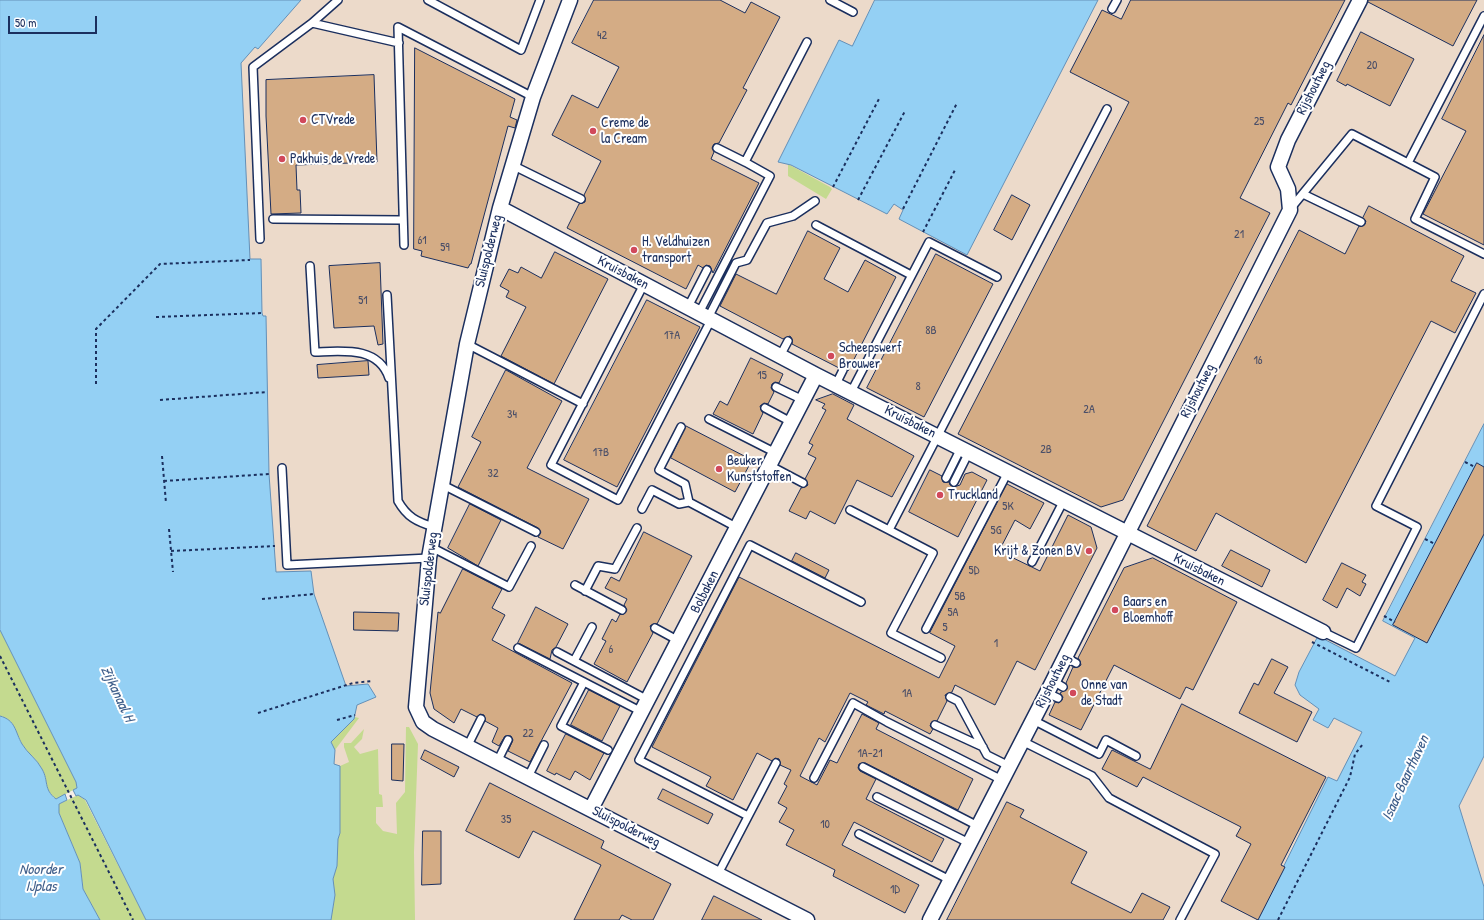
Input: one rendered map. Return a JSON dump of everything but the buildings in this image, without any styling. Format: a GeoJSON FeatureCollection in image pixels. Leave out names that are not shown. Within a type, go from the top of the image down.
{"type":"FeatureCollection","features":[{"type":"Feature","properties":{"kind":"street","name":"Sluispolderweg"},"geometry":{"type":"LineString","coordinates":[[570,0],[533,97],[512,165],[467,344],[430,552],[416,707],[423,722],[467,746],[807,920]]}},
{"type":"Feature","properties":{"kind":"street","name":"Rijshoutweg"},"geometry":{"type":"LineString","coordinates":[[930,920],[1033,720],[1055,690],[1070,660],[1126,533],[1290,210],[1288,189],[1278,167],[1288,140],[1360,0]]}},
{"type":"Feature","properties":{"kind":"street","name":"Kruisbaken"},"geometry":{"type":"LineString","coordinates":[[500,208],[816,375],[1323,632]]}},
{"type":"Feature","properties":{"kind":"street","name":"Bolbaken"},"geometry":{"type":"LineString","coordinates":[[591,809],[680,641],[816,375]]}},
{"type":"Feature","properties":{"kind":"lane"},"geometry":{"type":"LineString","coordinates":[[260,239],[253,67],[312,23],[338,0]]}},
{"type":"Feature","properties":{"kind":"lane"},"geometry":{"type":"LineString","coordinates":[[428,0],[521,50],[540,0]]}},
{"type":"Feature","properties":{"kind":"lane"},"geometry":{"type":"LineString","coordinates":[[830,0],[853,12]]}},
{"type":"Feature","properties":{"kind":"lane"},"geometry":{"type":"LineString","coordinates":[[1112,9],[1117,0]]}},
{"type":"Feature","properties":{"kind":"lane"},"geometry":{"type":"LineString","coordinates":[[1408,163],[1484,16]]}},
{"type":"Feature","properties":{"kind":"lane"},"geometry":{"type":"LineString","coordinates":[[312,23],[399,43]]}},
{"type":"Feature","properties":{"kind":"lane"},"geometry":{"type":"LineString","coordinates":[[404,245],[402,220],[398,27],[533,97]]}},
{"type":"Feature","properties":{"kind":"lane"},"geometry":{"type":"LineString","coordinates":[[744,162],[807,42]]}},
{"type":"Feature","properties":{"kind":"lane"},"geometry":{"type":"LineString","coordinates":[[889,530],[1106,109]]}},
{"type":"Feature","properties":{"kind":"lane"},"geometry":{"type":"LineString","coordinates":[[1290,210],[1352,134],[1435,177],[1415,219],[1484,254]]}},
{"type":"Feature","properties":{"kind":"lane"},"geometry":{"type":"LineString","coordinates":[[644,284],[551,465],[618,500],[701,314],[770,176],[717,148]]}},
{"type":"Feature","properties":{"kind":"lane"},"geometry":{"type":"LineString","coordinates":[[512,165],[582,199]]}},
{"type":"Feature","properties":{"kind":"lane"},"geometry":{"type":"LineString","coordinates":[[1303,194],[1361,222]]}},
{"type":"Feature","properties":{"kind":"lane"},"geometry":{"type":"LineString","coordinates":[[701,314],[736,263],[747,260],[767,223],[793,216],[815,202]]}},
{"type":"Feature","properties":{"kind":"lane"},"geometry":{"type":"LineString","coordinates":[[273,219],[402,220]]}},
{"type":"Feature","properties":{"kind":"lane"},"geometry":{"type":"LineString","coordinates":[[816,225],[912,275]]}},
{"type":"Feature","properties":{"kind":"lane"},"geometry":{"type":"LineString","coordinates":[[851,392],[929,242],[997,277]]}},
{"type":"Feature","properties":{"kind":"lane"},"geometry":{"type":"LineString","coordinates":[[310,266],[316,352],[361,353],[375,357],[387,370],[391,383]]}},
{"type":"Feature","properties":{"kind":"lane"},"geometry":{"type":"LineString","coordinates":[[701,314],[707,270]]}},
{"type":"Feature","properties":{"kind":"lane"},"geometry":{"type":"LineString","coordinates":[[1323,632],[1356,648],[1417,527],[1376,506],[1484,294]]}},
{"type":"Feature","properties":{"kind":"lane"},"geometry":{"type":"LineString","coordinates":[[387,295],[398,501],[403,510],[410,517],[421,523],[434,527]]}},
{"type":"Feature","properties":{"kind":"lane"},"geometry":{"type":"LineString","coordinates":[[780,356],[788,341]]}},
{"type":"Feature","properties":{"kind":"lane"},"geometry":{"type":"LineString","coordinates":[[467,344],[583,404]]}},
{"type":"Feature","properties":{"kind":"lane"},"geometry":{"type":"LineString","coordinates":[[836,384],[843,370]]}},
{"type":"Feature","properties":{"kind":"lane"},"geometry":{"type":"LineString","coordinates":[[776,387],[802,400]]}},
{"type":"Feature","properties":{"kind":"lane"},"geometry":{"type":"LineString","coordinates":[[766,408],[791,422]]}},
{"type":"Feature","properties":{"kind":"lane"},"geometry":{"type":"LineString","coordinates":[[709,419],[772,459],[803,483]]}},
{"type":"Feature","properties":{"kind":"lane"},"geometry":{"type":"LineString","coordinates":[[681,427],[659,470],[685,484],[689,502]]}},
{"type":"Feature","properties":{"kind":"lane"},"geometry":{"type":"LineString","coordinates":[[946,478],[965,450]]}},
{"type":"Feature","properties":{"kind":"lane"},"geometry":{"type":"LineString","coordinates":[[954,482],[965,450]]}},
{"type":"Feature","properties":{"kind":"lane"},"geometry":{"type":"LineString","coordinates":[[282,468],[286,565],[430,552],[509,587],[531,546]]}},
{"type":"Feature","properties":{"kind":"lane"},"geometry":{"type":"LineString","coordinates":[[926,629],[1008,472]]}},
{"type":"Feature","properties":{"kind":"lane"},"geometry":{"type":"LineString","coordinates":[[441,484],[536,532]]}},
{"type":"Feature","properties":{"kind":"lane"},"geometry":{"type":"LineString","coordinates":[[642,509],[652,490],[679,504],[689,502],[738,528]]}},
{"type":"Feature","properties":{"kind":"lane"},"geometry":{"type":"LineString","coordinates":[[1032,562],[1064,500]]}},
{"type":"Feature","properties":{"kind":"lane"},"geometry":{"type":"LineString","coordinates":[[850,510],[933,552],[891,633],[941,658]]}},
{"type":"Feature","properties":{"kind":"lane"},"geometry":{"type":"LineString","coordinates":[[585,591],[598,566],[615,569],[637,528]]}},
{"type":"Feature","properties":{"kind":"lane"},"geometry":{"type":"LineString","coordinates":[[748,816],[639,760],[750,545],[861,602]]}},
{"type":"Feature","properties":{"kind":"lane"},"geometry":{"type":"LineString","coordinates":[[575,585],[622,610]]}},
{"type":"Feature","properties":{"kind":"lane"},"geometry":{"type":"LineString","coordinates":[[574,661],[592,627]]}},
{"type":"Feature","properties":{"kind":"lane"},"geometry":{"type":"LineString","coordinates":[[655,628],[680,641]]}},
{"type":"Feature","properties":{"kind":"lane"},"geometry":{"type":"LineString","coordinates":[[518,648],[584,682],[645,706]]}},
{"type":"Feature","properties":{"kind":"lane"},"geometry":{"type":"LineString","coordinates":[[557,652],[574,661],[645,706]]}},
{"type":"Feature","properties":{"kind":"lane"},"geometry":{"type":"LineString","coordinates":[[584,682],[561,726],[608,750]]}},
{"type":"Feature","properties":{"kind":"lane"},"geometry":{"type":"LineString","coordinates":[[950,696],[958,701],[987,755],[1009,766]]}},
{"type":"Feature","properties":{"kind":"lane"},"geometry":{"type":"LineString","coordinates":[[814,778],[853,703],[887,722],[1002,780]]}},
{"type":"Feature","properties":{"kind":"lane"},"geometry":{"type":"LineString","coordinates":[[467,746],[481,719]]}},
{"type":"Feature","properties":{"kind":"lane"},"geometry":{"type":"LineString","coordinates":[[1033,720],[1099,754],[1106,740],[1136,756]]}},
{"type":"Feature","properties":{"kind":"lane"},"geometry":{"type":"LineString","coordinates":[[935,725],[982,747]]}},
{"type":"Feature","properties":{"kind":"lane"},"geometry":{"type":"LineString","coordinates":[[497,762],[508,740]]}},
{"type":"Feature","properties":{"kind":"lane"},"geometry":{"type":"LineString","coordinates":[[1022,741],[1092,776],[1109,798],[1215,854],[1180,920]]}},
{"type":"Feature","properties":{"kind":"lane"},"geometry":{"type":"LineString","coordinates":[[528,777],[544,745]]}},
{"type":"Feature","properties":{"kind":"lane"},"geometry":{"type":"LineString","coordinates":[[718,874],[776,763]]}},
{"type":"Feature","properties":{"kind":"lane"},"geometry":{"type":"LineString","coordinates":[[863,767],[978,826]]}},
{"type":"Feature","properties":{"kind":"lane"},"geometry":{"type":"LineString","coordinates":[[877,797],[969,843]]}},
{"type":"Feature","properties":{"kind":"lane"},"geometry":{"type":"LineString","coordinates":[[859,834],[950,880]]}},
{"type":"Feature","properties":{"kind":"path"},"geometry":{"type":"LineString","coordinates":[[833,187],[880,97]]}},
{"type":"Feature","properties":{"kind":"path"},"geometry":{"type":"LineString","coordinates":[[902,209],[957,103]]}},
{"type":"Feature","properties":{"kind":"path"},"geometry":{"type":"LineString","coordinates":[[858,200],[905,111]]}},
{"type":"Feature","properties":{"kind":"path"},"geometry":{"type":"LineString","coordinates":[[923,232],[955,170]]}},
{"type":"Feature","properties":{"kind":"path"},"geometry":{"type":"LineString","coordinates":[[96,384],[96,329],[160,264],[250,260]]}},
{"type":"Feature","properties":{"kind":"path"},"geometry":{"type":"LineString","coordinates":[[156,317],[262,313]]}},
{"type":"Feature","properties":{"kind":"path"},"geometry":{"type":"LineString","coordinates":[[160,400],[267,392]]}},
{"type":"Feature","properties":{"kind":"path"},"geometry":{"type":"LineString","coordinates":[[162,456],[166,503]]}},
{"type":"Feature","properties":{"kind":"path"},"geometry":{"type":"LineString","coordinates":[[1465,462],[1475,467]]}},
{"type":"Feature","properties":{"kind":"path"},"geometry":{"type":"LineString","coordinates":[[164,481],[269,474]]}},
{"type":"Feature","properties":{"kind":"path"},"geometry":{"type":"LineString","coordinates":[[169,529],[173,572]]}},
{"type":"Feature","properties":{"kind":"path"},"geometry":{"type":"LineString","coordinates":[[1425,539],[1435,544]]}},
{"type":"Feature","properties":{"kind":"path"},"geometry":{"type":"LineString","coordinates":[[171,551],[275,546]]}},
{"type":"Feature","properties":{"kind":"path"},"geometry":{"type":"LineString","coordinates":[[262,600],[314,594]]}},
{"type":"Feature","properties":{"kind":"path"},"geometry":{"type":"LineString","coordinates":[[1384,616],[1395,622]]}},
{"type":"Feature","properties":{"kind":"path"},"geometry":{"type":"LineString","coordinates":[[1312,642],[1390,682]]}},
{"type":"Feature","properties":{"kind":"path"},"geometry":{"type":"LineString","coordinates":[[0,656],[74,800],[133,920]]}},
{"type":"Feature","properties":{"kind":"path"},"geometry":{"type":"LineString","coordinates":[[258,713],[353,683],[372,681]]}},
{"type":"Feature","properties":{"kind":"path"},"geometry":{"type":"LineString","coordinates":[[337,720],[355,715]]}},
{"type":"Feature","properties":{"kind":"path"},"geometry":{"type":"LineString","coordinates":[[1278,920],[1350,776],[1356,754],[1363,744]]}},
{"type":"Feature","properties":{"kind":"shaded area"},"geometry":{"type":"Polygon","coordinates":[[[180,0],[1484,0],[1484,920],[219,920],[180,0]]]}},
{"type":"Feature","properties":{"kind":"green space"},"geometry":{"type":"Polygon","coordinates":[[[788,164],[830,187],[832,189],[826,199],[788,176],[788,164]]]}},
{"type":"Feature","properties":{"kind":"green space"},"geometry":{"type":"Polygon","coordinates":[[[0,630],[76,782],[77,788],[56,799],[49,792],[42,769],[24,747],[12,723],[0,716],[0,630]]]}},
{"type":"Feature","properties":{"kind":"green space"},"geometry":{"type":"Polygon","coordinates":[[[355,717],[359,718],[335,750],[331,742],[355,717]]]}},
{"type":"Feature","properties":{"kind":"green space"},"geometry":{"type":"Polygon","coordinates":[[[406,727],[409,727],[418,744],[414,852],[415,920],[331,920],[335,895],[333,879],[337,866],[338,839],[340,833],[340,766],[349,762],[344,743],[351,743],[364,729],[362,739],[354,747],[360,754],[378,749],[379,794],[382,795],[383,807],[376,807],[376,823],[383,831],[397,834],[396,803],[405,792],[406,727]]]}},
{"type":"Feature","properties":{"kind":"green space"},"geometry":{"type":"Polygon","coordinates":[[[78,795],[85,800],[146,920],[100,920],[83,889],[80,863],[59,813],[59,804],[78,795]]]}},
{"type":"Feature","properties":{"kind":"water","name":"Zijkanaal H"},"geometry":{"type":"Polygon","coordinates":[[[0,0],[301,0],[258,49],[255,47],[241,63],[250,259],[261,259],[262,313],[263,316],[266,316],[269,474],[276,572],[311,571],[314,594],[346,686],[368,684],[376,697],[357,705],[354,719],[331,742],[335,750],[334,764],[340,766],[340,833],[338,839],[337,866],[333,879],[335,895],[331,920],[146,920],[86,800],[78,795],[76,796],[73,790],[77,788],[76,782],[0,630],[0,0]]]}},
{"type":"Feature","properties":{"kind":"water"},"geometry":{"type":"Polygon","coordinates":[[[875,0],[1098,0],[967,255],[899,219],[903,210],[894,204],[887,214],[791,165],[778,162],[839,40],[852,46],[875,0]]]}},
{"type":"Feature","properties":{"kind":"water","name":"Isaac Baarthaven"},"geometry":{"type":"Polygon","coordinates":[[[1484,424],[1484,756],[1459,806],[1484,887],[1484,920],[1257,920],[1328,777],[1337,781],[1362,732],[1334,718],[1328,728],[1313,720],[1319,709],[1300,695],[1295,685],[1299,672],[1318,636],[1395,676],[1415,638],[1383,621],[1484,424]]]}},
{"type":"Feature","properties":{"kind":"water","name":"Noorder IJplas"},"geometry":{"type":"Polygon","coordinates":[[[0,716],[12,723],[24,747],[40,765],[44,773],[49,792],[56,799],[65,794],[67,800],[59,804],[59,813],[80,863],[83,889],[100,920],[0,920],[0,716]]]}},
{"type":"Feature","properties":{"kind":"place","name":"CTVrede"},"geometry":{"type":"Point","coordinates":[303,120]}},
{"type":"Feature","properties":{"kind":"place","name":"Creme de la Cream"},"geometry":{"type":"Point","coordinates":[593,131]}},
{"type":"Feature","properties":{"kind":"place","name":"Pakhuis de Vrede"},"geometry":{"type":"Point","coordinates":[282,159]}},
{"type":"Feature","properties":{"kind":"place","name":"H. Veldhuizen transport"},"geometry":{"type":"Point","coordinates":[634,250]}},
{"type":"Feature","properties":{"kind":"place","name":"Scheepswerf Brouwer"},"geometry":{"type":"Point","coordinates":[831,356]}},
{"type":"Feature","properties":{"kind":"place","name":"Beuker Kunststoffen"},"geometry":{"type":"Point","coordinates":[719,469]}},
{"type":"Feature","properties":{"kind":"place","name":"Truckland"},"geometry":{"type":"Point","coordinates":[940,495]}},
{"type":"Feature","properties":{"kind":"place","name":"Krijt & Zonen BV"},"geometry":{"type":"Point","coordinates":[1089,551]}},
{"type":"Feature","properties":{"kind":"place","name":"Baars en Bloemhoff"},"geometry":{"type":"Point","coordinates":[1115,610]}},
{"type":"Feature","properties":{"kind":"place","name":"Onne van de Stadt"},"geometry":{"type":"Point","coordinates":[1073,693]}}]}
